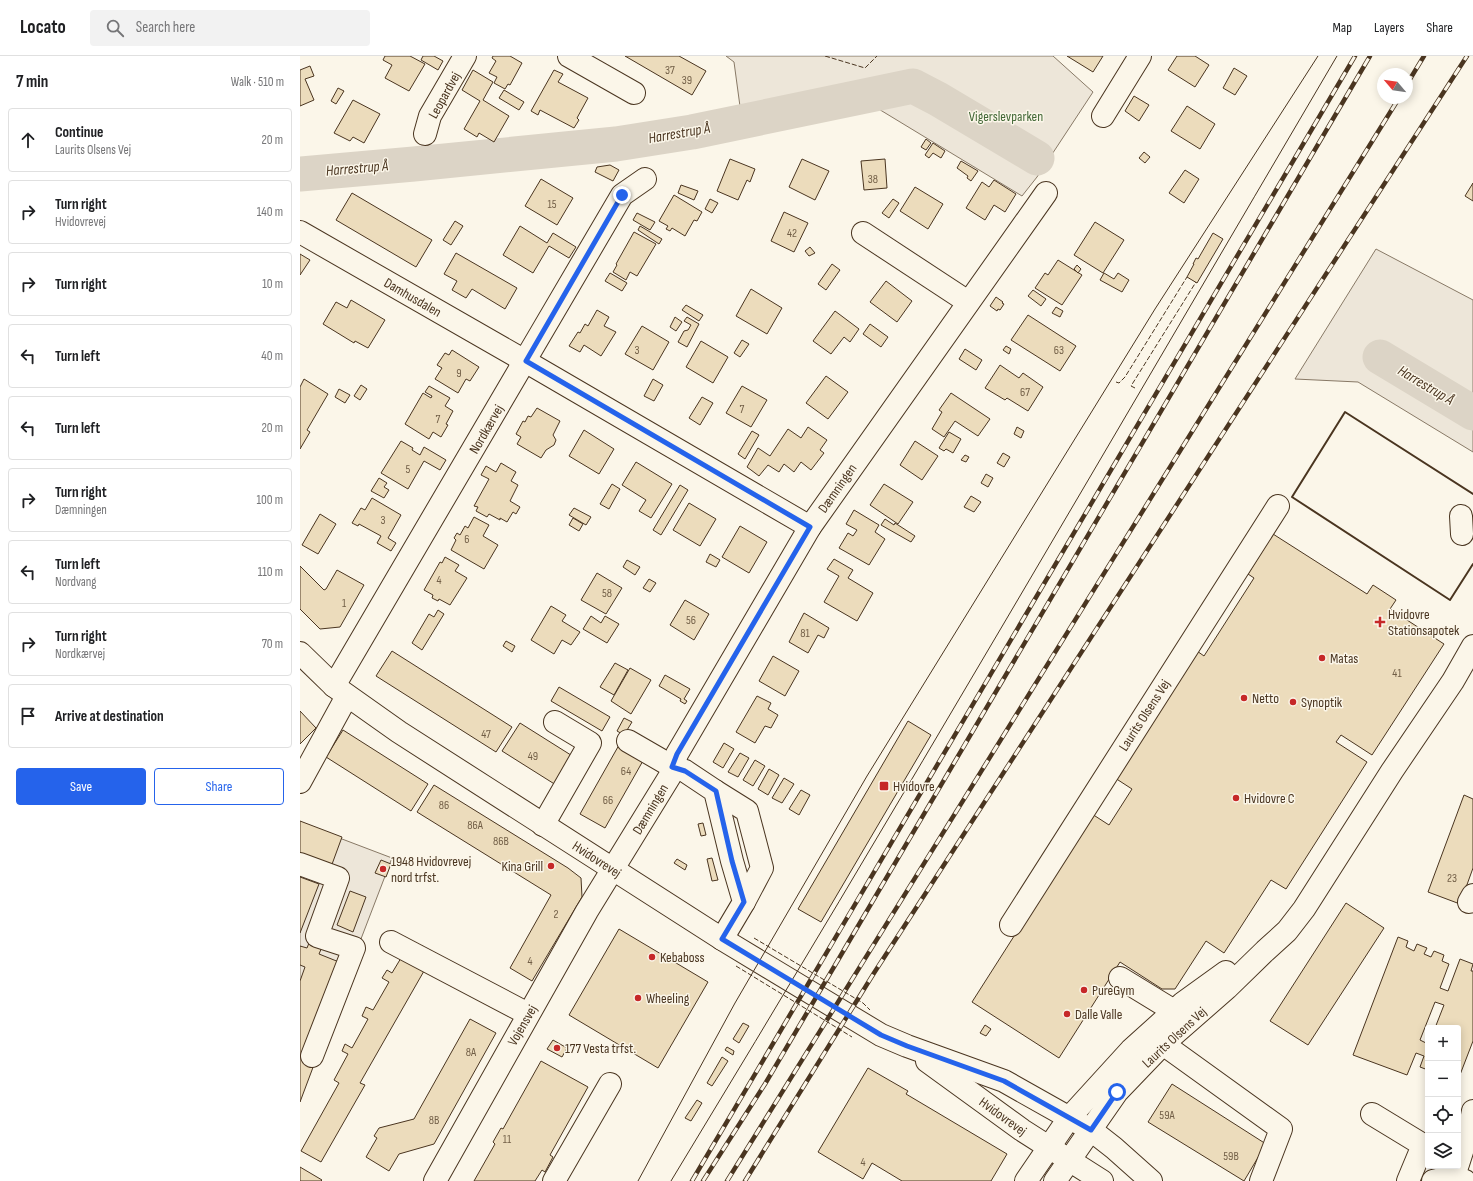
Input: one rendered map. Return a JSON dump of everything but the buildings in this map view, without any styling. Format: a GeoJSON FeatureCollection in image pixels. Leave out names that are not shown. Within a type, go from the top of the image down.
{"type":"FeatureCollection","features":[{"type":"Feature","properties":{"kind":"street","name":"Leopardvej"},"geometry":{"type":"LineString","coordinates":[[425,134],[430,116],[465,56]]}},
{"type":"Feature","properties":{"kind":"street"},"geometry":{"type":"LineString","coordinates":[[569,56],[634,93]]}},
{"type":"Feature","properties":{"kind":"street"},"geometry":{"type":"LineString","coordinates":[[1103,116],[1140,56]]}},
{"type":"Feature","properties":{"kind":"street","name":"Nordkærvej"},"geometry":{"type":"LineString","coordinates":[[300,782],[341,691],[526,361],[622,195],[645,180]]}},
{"type":"Feature","properties":{"kind":"street","name":"Dæmningen"},"geometry":{"type":"LineString","coordinates":[[612,870],[670,776],[677,754],[810,527],[1046,193]]}},
{"type":"Feature","properties":{"kind":"street","name":"Damhusdalen"},"geometry":{"type":"LineString","coordinates":[[300,232],[526,361],[810,527]]}},
{"type":"Feature","properties":{"kind":"street"},"geometry":{"type":"LineString","coordinates":[[863,233],[968,302]]}},
{"type":"Feature","properties":{"kind":"street","name":"Laurits Olsens Vej"},"geometry":{"type":"LineString","coordinates":[[1011,924],[1278,506]]}},
{"type":"Feature","properties":{"kind":"street","name":"Laurits Olsens Vej"},"geometry":{"type":"LineString","coordinates":[[1055,1181],[1117,1092],[1163,1044],[1227,988],[1287,932],[1304,909],[1392,772],[1453,681],[1473,646]]}},
{"type":"Feature","properties":{"kind":"street","name":"Hvidovrevej"},"geometry":{"type":"LineString","coordinates":[[300,653],[341,691],[399,732],[612,870],[722,939],[881,1035],[1004,1081],[1091,1130],[1151,1181]]}},
{"type":"Feature","properties":{"kind":"street"},"geometry":{"type":"LineString","coordinates":[[543,825],[590,743],[555,722]]}},
{"type":"Feature","properties":{"kind":"street"},"geometry":{"type":"LineString","coordinates":[[628,741],[672,767],[685,771],[716,791],[732,861],[744,902],[722,939]]}},
{"type":"Feature","properties":{"kind":"street"},"geometry":{"type":"LineString","coordinates":[[300,864],[338,878],[317,936],[354,948],[312,1056]]}},
{"type":"Feature","properties":{"kind":"street","name":"Vojensvej"},"geometry":{"type":"LineString","coordinates":[[435,1181],[528,1014],[612,870]]}},
{"type":"Feature","properties":{"kind":"street"},"geometry":{"type":"LineString","coordinates":[[391,942],[528,1014]]}},
{"type":"Feature","properties":{"kind":"street","name":"Laurits Olsens Vej"},"geometry":{"type":"LineString","coordinates":[[1026,1181],[1069,1118],[1131,1050],[1183,1003],[1236,965],[1265,951]]}},
{"type":"Feature","properties":{"kind":"street"},"geometry":{"type":"LineString","coordinates":[[1120,978],[1174,1011]]}},
{"type":"Feature","properties":{"kind":"street"},"geometry":{"type":"LineString","coordinates":[[1163,1044],[1281,1129],[1261,1181]]}},
{"type":"Feature","properties":{"kind":"street","name":"Hvidovrevej"},"geometry":{"type":"LineString","coordinates":[[907,1046],[1022,1130],[1048,1148],[1102,1181]]}},
{"type":"Feature","properties":{"kind":"street"},"geometry":{"type":"LineString","coordinates":[[554,1181],[610,1084]]}},
{"type":"Feature","properties":{"kind":"street"},"geometry":{"type":"LineString","coordinates":[[1433,1181],[1459,1172],[1473,1110]]}},
{"type":"Feature","properties":{"kind":"street"},"geometry":{"type":"LineString","coordinates":[[1372,1114],[1423,1144],[1408,1181]]}},
{"type":"Feature","properties":{"kind":"green space","name":"Vigerslevparken"},"geometry":{"type":"Polygon","coordinates":[[[726,56],[1053,56],[1093,92],[1037,177],[1022,196],[877,108],[744,136],[734,62],[726,56]]]}},
{"type":"Feature","properties":{"kind":"green space"},"geometry":{"type":"Polygon","coordinates":[[[1376,249],[1473,300],[1473,452],[1358,382],[1295,379],[1376,249]]]}},
{"type":"Feature","properties":{"kind":"green space"},"geometry":{"type":"Polygon","coordinates":[[[300,823],[392,858],[300,1098],[300,823]]]}},
{"type":"Feature","properties":{"kind":"waterway","name":"Harrestrup Å"},"geometry":{"type":"LineString","coordinates":[[300,174],[616,144],[692,132],[913,86],[938,99],[1037,158]]}},
{"type":"Feature","properties":{"kind":"waterway","name":"Harrestrup Å"},"geometry":{"type":"LineString","coordinates":[[1380,357],[1473,413]]}},
{"type":"Feature","properties":{"kind":"tram line"},"geometry":{"type":"LineString","coordinates":[[638,1181],[735,1003],[867,776],[1155,309],[1318,56]]}},
{"type":"Feature","properties":{"kind":"tram line"},"geometry":{"type":"LineString","coordinates":[[671,1181],[923,761],[1337,56]]}},
{"type":"Feature","properties":{"kind":"railway"},"geometry":{"type":"LineString","coordinates":[[692,1181],[1355,56]]}},
{"type":"Feature","properties":{"kind":"railway"},"geometry":{"type":"LineString","coordinates":[[703,1181],[765,1084],[1370,56]]}},
{"type":"Feature","properties":{"kind":"railway"},"geometry":{"type":"LineString","coordinates":[[1413,74],[1424,56]]}},
{"type":"Feature","properties":{"kind":"railway"},"geometry":{"type":"LineString","coordinates":[[745,1181],[874,973],[1467,56]]}},
{"type":"Feature","properties":{"kind":"railway"},"geometry":{"type":"LineString","coordinates":[[727,1181],[1395,104]]}},
{"type":"Feature","properties":{"kind":"fence"},"geometry":{"type":"LineString","coordinates":[[825,56],[865,68],[877,56]]}},
{"type":"Feature","properties":{"kind":"fence"},"geometry":{"type":"LineString","coordinates":[[1116,382],[1119,383],[1125,377],[1187,277]]}},
{"type":"Feature","properties":{"kind":"fence"},"geometry":{"type":"LineString","coordinates":[[1135,388],[1131,386],[1196,282]]}},
{"type":"Feature","properties":{"kind":"fence"},"geometry":{"type":"LineString","coordinates":[[754,938],[863,1003],[870,1010]]}},
{"type":"Feature","properties":{"kind":"fence"},"geometry":{"type":"LineString","coordinates":[[736,966],[852,1037]]}},
{"type":"Feature","properties":{"kind":"wall"},"geometry":{"type":"LineString","coordinates":[[1473,494],[1345,412],[1292,497],[1450,600],[1473,564]]}},
{"type":"Feature","properties":{"kind":"place","name":"Hvidovre Stationsapotek"},"geometry":{"type":"Point","coordinates":[1380,622]}},
{"type":"Feature","properties":{"kind":"place","name":"Matas"},"geometry":{"type":"Point","coordinates":[1322,658]}},
{"type":"Feature","properties":{"kind":"place","name":"Netto"},"geometry":{"type":"Point","coordinates":[1244,698]}},
{"type":"Feature","properties":{"kind":"place","name":"Synoptik"},"geometry":{"type":"Point","coordinates":[1293,702]}},
{"type":"Feature","properties":{"kind":"place","name":"Hvidovre"},"geometry":{"type":"Point","coordinates":[884,786]}},
{"type":"Feature","properties":{"kind":"place","name":"Hvidovre C"},"geometry":{"type":"Point","coordinates":[1236,798]}},
{"type":"Feature","properties":{"kind":"place","name":"Kina Grill"},"geometry":{"type":"Point","coordinates":[551,866]}},
{"type":"Feature","properties":{"kind":"place","name":"1948 Hvidovrevej nord trfst."},"geometry":{"type":"Point","coordinates":[383,869]}},
{"type":"Feature","properties":{"kind":"place","name":"Kebaboss"},"geometry":{"type":"Point","coordinates":[652,957]}},
{"type":"Feature","properties":{"kind":"place","name":"PureGym"},"geometry":{"type":"Point","coordinates":[1084,990]}},
{"type":"Feature","properties":{"kind":"place","name":"Wheeling"},"geometry":{"type":"Point","coordinates":[638,998]}},
{"type":"Feature","properties":{"kind":"place","name":"Dalle Valle"},"geometry":{"type":"Point","coordinates":[1067,1014]}},
{"type":"Feature","properties":{"kind":"place","name":"177 Vesta trfst."},"geometry":{"type":"Point","coordinates":[557,1048]}},
{"type":"Feature","properties":{"kind":"route"},"geometry":{"type":"LineString","coordinates":[[622,195],[526,361],[810,527],[677,754],[672,767],[685,771],[716,791],[732,861],[744,902],[722,939],[881,1035],[1004,1081],[1091,1130],[1117,1092]]}}]}
